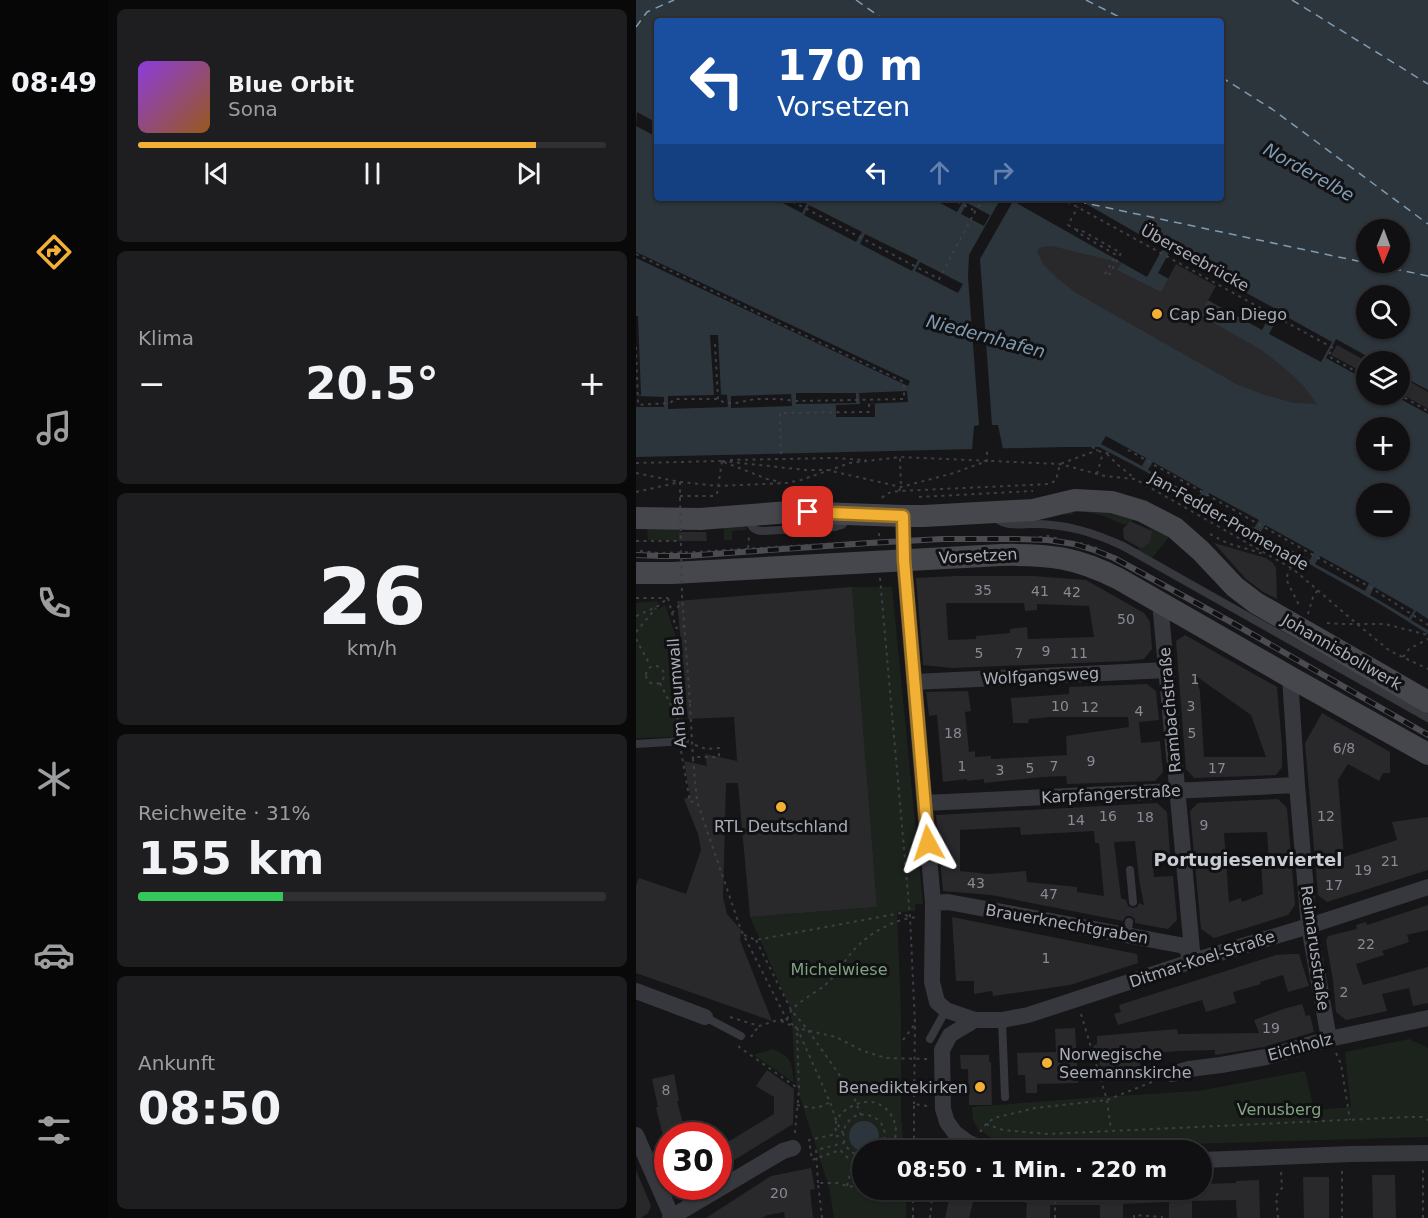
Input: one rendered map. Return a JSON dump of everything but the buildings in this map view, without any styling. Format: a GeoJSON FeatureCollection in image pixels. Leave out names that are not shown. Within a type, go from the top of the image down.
{"type":"FeatureCollection","features":[{"type":"Feature","properties":{"kind":"main road","name":"Johannisbollwerk"},"geometry":{"type":"LineString","coordinates":[[991,513],[1033,510],[1075,500],[1098,500],[1126,505],[1155,517],[1186,537],[1234,586],[1256,603],[1428,702]]}},
{"type":"Feature","properties":{"kind":"main road"},"geometry":{"type":"LineString","coordinates":[[636,518],[719,519],[789,512],[903,516],[991,513]]}},
{"type":"Feature","properties":{"kind":"main road","name":"Vorsetzen"},"geometry":{"type":"LineString","coordinates":[[636,573],[880,551],[904,560],[1025,554],[1057,557],[1101,570],[1290,677]]}},
{"type":"Feature","properties":{"kind":"main road"},"geometry":{"type":"LineString","coordinates":[[1290,677],[1428,754]]}},
{"type":"Feature","properties":{"kind":"street"},"geometry":{"type":"LineString","coordinates":[[903,516],[904,560],[933,903],[932,982],[937,1002],[946,1010],[975,1020]]}},
{"type":"Feature","properties":{"kind":"street","name":"Rambachstraße"},"geometry":{"type":"LineString","coordinates":[[1160,602],[1193,961]]}},
{"type":"Feature","properties":{"kind":"street","name":"Wolfgangsweg"},"geometry":{"type":"LineString","coordinates":[[914,682],[1167,670]]}},
{"type":"Feature","properties":{"kind":"street","name":"Reimarusstraße"},"geometry":{"type":"LineString","coordinates":[[1290,677],[1309,926],[1329,1039]]}},
{"type":"Feature","properties":{"kind":"street","name":"Karpfangerstraße"},"geometry":{"type":"LineString","coordinates":[[925,803],[1297,786]]}},
{"type":"Feature","properties":{"kind":"street","name":"Ditmar-Koel-Straße"},"geometry":{"type":"LineString","coordinates":[[975,1020],[1002,1020],[1028,1015],[1428,887]]}},
{"type":"Feature","properties":{"kind":"street","name":"Brauerknechtgraben"},"geometry":{"type":"LineString","coordinates":[[933,903],[948,902],[1128,928],[1185,946],[1193,961]]}},
{"type":"Feature","properties":{"kind":"street"},"geometry":{"type":"LineString","coordinates":[[637,994],[705,1017]]}},
{"type":"Feature","properties":{"kind":"street","name":"Eichholz"},"geometry":{"type":"LineString","coordinates":[[1172,1074],[1189,1068],[1266,1057],[1329,1039],[1428,1018]]}},
{"type":"Feature","properties":{"kind":"street"},"geometry":{"type":"LineString","coordinates":[[964,1140],[951,1129],[943,1110],[941,1059],[942,1050],[950,1035],[975,1020]]}},
{"type":"Feature","properties":{"kind":"street"},"geometry":{"type":"LineString","coordinates":[[636,1135],[671,1217],[783,1151],[794,1148]]}},
{"type":"Feature","properties":{"kind":"street"},"geometry":{"type":"LineString","coordinates":[[1212,1160],[1428,1153]]}},
{"type":"Feature","properties":{"kind":"lane"},"geometry":{"type":"LineString","coordinates":[[991,513],[1005,523],[1071,527],[1096,533],[1124,546],[1428,718]]}},
{"type":"Feature","properties":{"kind":"lane"},"geometry":{"type":"LineString","coordinates":[[636,744],[682,742]]}},
{"type":"Feature","properties":{"kind":"lane"},"geometry":{"type":"LineString","coordinates":[[1130,870],[1133,902]]}},
{"type":"Feature","properties":{"kind":"lane"},"geometry":{"type":"LineString","coordinates":[[930,1039],[946,1010]]}},
{"type":"Feature","properties":{"kind":"lane"},"geometry":{"type":"LineString","coordinates":[[705,1017],[741,1036]]}},
{"type":"Feature","properties":{"kind":"lane"},"geometry":{"type":"LineString","coordinates":[[1002,1020],[1005,1097]]}},
{"type":"Feature","properties":{"kind":"path"},"geometry":{"type":"LineString","coordinates":[[791,201],[939,279],[973,215],[984,201]]}},
{"type":"Feature","properties":{"kind":"path"},"geometry":{"type":"LineString","coordinates":[[957,201],[976,210]]}},
{"type":"Feature","properties":{"kind":"path","name":"Überseebrücke"},"geometry":{"type":"LineString","coordinates":[[1067,201],[1325,343],[1333,348],[1328,357],[1356,372]]}},
{"type":"Feature","properties":{"kind":"path"},"geometry":{"type":"LineString","coordinates":[[1078,207],[1068,225],[1121,253],[1109,275]]}},
{"type":"Feature","properties":{"kind":"path"},"geometry":{"type":"LineString","coordinates":[[1078,230],[1116,255],[1105,274]]}},
{"type":"Feature","properties":{"kind":"path"},"geometry":{"type":"LineString","coordinates":[[636,254],[770,320],[904,382],[904,399],[798,401],[755,399],[725,403],[718,398],[675,399],[670,404],[637,405],[639,399],[636,347]]}},
{"type":"Feature","properties":{"kind":"path"},"geometry":{"type":"LineString","coordinates":[[715,344],[718,398]]}},
{"type":"Feature","properties":{"kind":"path"},"geometry":{"type":"LineString","coordinates":[[781,454],[780,413],[869,412],[869,400]]}},
{"type":"Feature","properties":{"kind":"path"},"geometry":{"type":"LineString","coordinates":[[1410,401],[1428,411]]}},
{"type":"Feature","properties":{"kind":"path"},"geometry":{"type":"LineString","coordinates":[[1092,447],[1106,453],[1135,479]]}},
{"type":"Feature","properties":{"kind":"path"},"geometry":{"type":"LineString","coordinates":[[722,461],[827,470],[901,487],[954,473],[987,461],[987,449]]}},
{"type":"Feature","properties":{"kind":"path"},"geometry":{"type":"LineString","coordinates":[[879,515],[879,504],[883,496],[891,492],[1050,484],[1056,480],[1060,464],[1098,450]]}},
{"type":"Feature","properties":{"kind":"path"},"geometry":{"type":"LineString","coordinates":[[1128,450],[1319,557],[1428,625]]}},
{"type":"Feature","properties":{"kind":"path"},"geometry":{"type":"LineString","coordinates":[[1097,474],[1106,453]]}},
{"type":"Feature","properties":{"kind":"path"},"geometry":{"type":"LineString","coordinates":[[899,491],[901,487],[900,457]]}},
{"type":"Feature","properties":{"kind":"path","name":"Jan-Fedder-Promenade"},"geometry":{"type":"LineString","coordinates":[[636,473],[680,482],[718,486],[786,483],[850,463],[900,457],[1060,464],[1097,474],[1135,479],[1291,567],[1390,651],[1428,669]]}},
{"type":"Feature","properties":{"kind":"path"},"geometry":{"type":"LineString","coordinates":[[636,464],[832,458],[872,460]]}},
{"type":"Feature","properties":{"kind":"path"},"geometry":{"type":"LineString","coordinates":[[722,461],[767,479],[786,483]]}},
{"type":"Feature","properties":{"kind":"path"},"geometry":{"type":"LineString","coordinates":[[680,497],[717,494],[722,461]]}},
{"type":"Feature","properties":{"kind":"path"},"geometry":{"type":"LineString","coordinates":[[636,492],[680,482]]}},
{"type":"Feature","properties":{"kind":"path","name":"Am Baumwall"},"geometry":{"type":"LineString","coordinates":[[680,482],[682,595],[697,801]]}},
{"type":"Feature","properties":{"kind":"path"},"geometry":{"type":"LineString","coordinates":[[1209,534],[1227,543],[1269,555]]}},
{"type":"Feature","properties":{"kind":"path"},"geometry":{"type":"LineString","coordinates":[[636,541],[681,541]]}},
{"type":"Feature","properties":{"kind":"path"},"geometry":{"type":"LineString","coordinates":[[640,551],[880,551],[910,917],[915,1024],[914,1140],[931,1140]]}},
{"type":"Feature","properties":{"kind":"path"},"geometry":{"type":"LineString","coordinates":[[1291,567],[1287,581],[1298,601]]}},
{"type":"Feature","properties":{"kind":"path"},"geometry":{"type":"LineString","coordinates":[[1306,620],[1313,597],[1318,590]]}},
{"type":"Feature","properties":{"kind":"path"},"geometry":{"type":"LineString","coordinates":[[636,598],[668,598]]}},
{"type":"Feature","properties":{"kind":"path"},"geometry":{"type":"LineString","coordinates":[[636,632],[668,598]]}},
{"type":"Feature","properties":{"kind":"path","name":"Am Baumwall"},"geometry":{"type":"LineString","coordinates":[[668,598],[675,628],[684,626]]}},
{"type":"Feature","properties":{"kind":"path"},"geometry":{"type":"LineString","coordinates":[[671,614],[683,602]]}},
{"type":"Feature","properties":{"kind":"path"},"geometry":{"type":"LineString","coordinates":[[636,616],[658,606]]}},
{"type":"Feature","properties":{"kind":"path"},"geometry":{"type":"LineString","coordinates":[[1342,624],[1385,624],[1428,637]]}},
{"type":"Feature","properties":{"kind":"path"},"geometry":{"type":"LineString","coordinates":[[1403,657],[1409,649],[1428,637]]}},
{"type":"Feature","properties":{"kind":"path"},"geometry":{"type":"LineString","coordinates":[[636,639],[651,666]]}},
{"type":"Feature","properties":{"kind":"path"},"geometry":{"type":"LineString","coordinates":[[651,666],[646,673],[647,679],[651,683],[660,683]]}},
{"type":"Feature","properties":{"kind":"path"},"geometry":{"type":"LineString","coordinates":[[651,666],[660,666],[664,670],[665,676],[660,683]]}},
{"type":"Feature","properties":{"kind":"path"},"geometry":{"type":"LineString","coordinates":[[660,683],[680,723],[690,802],[697,801],[744,935],[787,1020],[797,1028],[830,1102],[843,1134],[844,1143],[852,1152]]}},
{"type":"Feature","properties":{"kind":"path"},"geometry":{"type":"LineString","coordinates":[[693,759],[719,757],[719,748],[706,749]]}},
{"type":"Feature","properties":{"kind":"path"},"geometry":{"type":"LineString","coordinates":[[744,935],[756,940],[901,913],[910,917]]}},
{"type":"Feature","properties":{"kind":"path"},"geometry":{"type":"LineString","coordinates":[[787,1020],[791,1010],[825,985],[855,949],[882,928],[910,917]]}},
{"type":"Feature","properties":{"kind":"path"},"geometry":{"type":"LineString","coordinates":[[756,940],[791,1010],[808,1030],[852,1093],[861,1115]]}},
{"type":"Feature","properties":{"kind":"path"},"geometry":{"type":"LineString","coordinates":[[1077,1000],[1107,1100],[1111,1131]]}},
{"type":"Feature","properties":{"kind":"path"},"geometry":{"type":"LineString","coordinates":[[705,1017],[719,1013],[759,1026],[778,1020],[787,1020]]}},
{"type":"Feature","properties":{"kind":"path"},"geometry":{"type":"LineString","coordinates":[[778,1020],[797,1028],[836,1037],[886,1058],[941,1059]]}},
{"type":"Feature","properties":{"kind":"path"},"geometry":{"type":"LineString","coordinates":[[903,1040],[915,1024]]}},
{"type":"Feature","properties":{"kind":"path"},"geometry":{"type":"LineString","coordinates":[[794,1148],[800,1089],[797,1028]]}},
{"type":"Feature","properties":{"kind":"path"},"geometry":{"type":"LineString","coordinates":[[739,1047],[800,1089]]}},
{"type":"Feature","properties":{"kind":"path"},"geometry":{"type":"LineString","coordinates":[[1341,1064],[1350,1120]]}},
{"type":"Feature","properties":{"kind":"path"},"geometry":{"type":"LineString","coordinates":[[981,1140],[986,1124],[994,1118],[1035,1108],[1107,1100],[1172,1074]]}},
{"type":"Feature","properties":{"kind":"path"},"geometry":{"type":"LineString","coordinates":[[797,1105],[812,1108],[830,1102]]}},
{"type":"Feature","properties":{"kind":"path"},"geometry":{"type":"LineString","coordinates":[[843,1134],[849,1121],[861,1115],[869,1115],[879,1121],[884,1131],[884,1139],[895,1140],[894,1120],[885,1108],[876,1103],[856,1104],[844,1111],[837,1123],[835,1127],[838,1136],[833,1137],[832,1135],[809,1140],[812,1160],[840,1150],[846,1158],[852,1161]]}},
{"type":"Feature","properties":{"kind":"path"},"geometry":{"type":"LineString","coordinates":[[914,1104],[943,1110]]}},
{"type":"Feature","properties":{"kind":"path"},"geometry":{"type":"LineString","coordinates":[[986,1124],[1003,1130],[1048,1134],[1422,1117],[1428,1120]]}},
{"type":"Feature","properties":{"kind":"path"},"geometry":{"type":"LineString","coordinates":[[822,1218],[816,1149],[844,1143]]}},
{"type":"Feature","properties":{"kind":"path"},"geometry":{"type":"LineString","coordinates":[[847,1186],[852,1169]]}},
{"type":"Feature","properties":{"kind":"path"},"geometry":{"type":"LineString","coordinates":[[1342,1171],[1342,1218]]}},
{"type":"Feature","properties":{"kind":"path"},"geometry":{"type":"LineString","coordinates":[[1423,1218],[1423,1171],[1428,1171]]}},
{"type":"Feature","properties":{"kind":"path"},"geometry":{"type":"LineString","coordinates":[[818,1182],[852,1186]]}},
{"type":"Feature","properties":{"kind":"path"},"geometry":{"type":"LineString","coordinates":[[1278,1218],[1276,1196],[1282,1188]]}},
{"type":"Feature","properties":{"kind":"path"},"geometry":{"type":"LineString","coordinates":[[913,1200],[913,1218]]}},
{"type":"Feature","properties":{"kind":"path"},"geometry":{"type":"LineString","coordinates":[[930,1218],[932,1200]]}},
{"type":"Feature","properties":{"kind":"path"},"geometry":{"type":"LineString","coordinates":[[1055,1200],[1055,1218]]}},
{"type":"Feature","properties":{"kind":"path"},"geometry":{"type":"LineString","coordinates":[[1134,1218],[1134,1215],[1162,1218]]}},
{"type":"Feature","properties":{"kind":"green space"},"geometry":{"type":"Polygon","coordinates":[[[1072,509],[1106,510],[1133,520],[1125,525],[1088,512],[1062,514],[1072,509]]]}},
{"type":"Feature","properties":{"kind":"green space"},"geometry":{"type":"Polygon","coordinates":[[[745,526],[747,530],[732,531],[732,540],[724,540],[724,527],[745,526]]]}},
{"type":"Feature","properties":{"kind":"green space"},"geometry":{"type":"Polygon","coordinates":[[[1150,527],[1169,537],[1152,558],[1136,549],[1144,547],[1149,542],[1150,527]]]}},
{"type":"Feature","properties":{"kind":"green space"},"geometry":{"type":"Polygon","coordinates":[[[647,528],[679,528],[679,541],[648,540],[647,528]]]}},
{"type":"Feature","properties":{"kind":"green space","name":"Michelwiese"},"geometry":{"type":"Polygon","coordinates":[[[852,587],[892,587],[923,904],[915,904],[915,911],[897,912],[903,1140],[852,1140],[852,1200],[906,1200],[906,1218],[834,1218],[829,1187],[796,1085],[791,1010],[750,917],[877,907],[852,587]]]}},
{"type":"Feature","properties":{"kind":"green space"},"geometry":{"type":"Polygon","coordinates":[[[656,601],[659,603],[656,605],[658,609],[665,605],[675,634],[683,720],[678,723],[681,731],[672,737],[636,738],[636,603],[656,601]]]}},
{"type":"Feature","properties":{"kind":"green space","name":"Venusberg"},"geometry":{"type":"Polygon","coordinates":[[[1409,1039],[1428,1048],[1428,1137],[1212,1143],[1212,1140],[994,1140],[978,1129],[973,1120],[972,1107],[1198,1091],[1305,1071],[1314,1110],[1351,1107],[1345,1052],[1409,1039]]]}},
{"type":"Feature","properties":{"kind":"green space"},"geometry":{"type":"Polygon","coordinates":[[[773,1049],[790,1062],[794,1083],[754,1055],[773,1049]]]}},
{"type":"Feature","properties":{"kind":"water"},"geometry":{"type":"Polygon","coordinates":[[[636,0],[1428,0],[1428,634],[1380,604],[1099,447],[636,457],[636,0]]]}},
{"type":"Feature","properties":{"kind":"water"},"geometry":{"type":"Polygon","coordinates":[[[858,1122],[870,1122],[878,1130],[878,1140],[852,1140],[852,1145],[850,1142],[850,1130],[858,1122]]]}},
{"type":"Feature","properties":{"kind":"pier"},"geometry":{"type":"Polygon","coordinates":[[[637,112],[654,121],[654,135],[636,126],[637,112]]]}},
{"type":"Feature","properties":{"kind":"pier"},"geometry":{"type":"Polygon","coordinates":[[[779,201],[804,201],[807,203],[802,213],[779,201]]]}},
{"type":"Feature","properties":{"kind":"pier"},"geometry":{"type":"Polygon","coordinates":[[[937,201],[961,201],[963,202],[957,212],[937,201]]]}},
{"type":"Feature","properties":{"kind":"pier"},"geometry":{"type":"Polygon","coordinates":[[[999,201],[1013,201],[980,259],[992,425],[998,425],[1003,449],[972,450],[974,426],[979,425],[968,277],[969,255],[999,201]]]}},
{"type":"Feature","properties":{"kind":"pier"},"geometry":{"type":"Polygon","coordinates":[[[1013,201],[1081,201],[1163,248],[1147,277],[1013,201]]]}},
{"type":"Feature","properties":{"kind":"pier"},"geometry":{"type":"Polygon","coordinates":[[[967,203],[990,215],[984,226],[961,214],[967,203]]]}},
{"type":"Feature","properties":{"kind":"pier"},"geometry":{"type":"Polygon","coordinates":[[[809,205],[862,232],[856,242],[804,215],[809,205]]]}},
{"type":"Feature","properties":{"kind":"pier"},"geometry":{"type":"Polygon","coordinates":[[[865,234],[918,260],[912,271],[860,244],[865,234]]]}},
{"type":"Feature","properties":{"kind":"pier"},"geometry":{"type":"Polygon","coordinates":[[[1170,251],[1274,308],[1262,330],[1158,273],[1170,251]]]}},
{"type":"Feature","properties":{"kind":"pier"},"geometry":{"type":"Polygon","coordinates":[[[636,252],[910,381],[908,386],[636,258],[636,252]]]}},
{"type":"Feature","properties":{"kind":"pier"},"geometry":{"type":"Polygon","coordinates":[[[920,262],[963,284],[958,293],[915,271],[920,262]]]}},
{"type":"Feature","properties":{"kind":"pier"},"geometry":{"type":"Polygon","coordinates":[[[1280,313],[1332,342],[1321,362],[1269,334],[1280,313]]]}},
{"type":"Feature","properties":{"kind":"pier"},"geometry":{"type":"Polygon","coordinates":[[[636,316],[638,316],[641,395],[636,396],[636,316]]]}},
{"type":"Feature","properties":{"kind":"pier"},"geometry":{"type":"Polygon","coordinates":[[[710,335],[718,335],[721,394],[718,394],[727,395],[728,407],[668,409],[668,396],[714,395],[710,335]]]}},
{"type":"Feature","properties":{"kind":"pier"},"geometry":{"type":"Polygon","coordinates":[[[1336,339],[1358,351],[1356,351],[1356,374],[1326,358],[1336,339]]]}},
{"type":"Feature","properties":{"kind":"pier"},"geometry":{"type":"Polygon","coordinates":[[[1410,380],[1428,390],[1428,414],[1410,404],[1410,380]]]}},
{"type":"Feature","properties":{"kind":"pier"},"geometry":{"type":"Polygon","coordinates":[[[907,391],[908,402],[864,404],[875,404],[875,417],[836,417],[836,405],[860,404],[859,393],[907,391]]]}},
{"type":"Feature","properties":{"kind":"pier"},"geometry":{"type":"Polygon","coordinates":[[[796,393],[856,393],[856,403],[796,404],[796,393]]]}},
{"type":"Feature","properties":{"kind":"pier"},"geometry":{"type":"Polygon","coordinates":[[[791,394],[792,406],[731,408],[731,396],[791,394]]]}},
{"type":"Feature","properties":{"kind":"pier"},"geometry":{"type":"Polygon","coordinates":[[[636,396],[664,397],[664,407],[636,407],[636,396]]]}},
{"type":"Feature","properties":{"kind":"pier"},"geometry":{"type":"Polygon","coordinates":[[[1106,436],[1146,458],[1142,466],[1101,444],[1106,436]]]}},
{"type":"Feature","properties":{"kind":"pier"},"geometry":{"type":"Polygon","coordinates":[[[1153,462],[1203,490],[1198,498],[1148,470],[1153,462]]]}},
{"type":"Feature","properties":{"kind":"pier"},"geometry":{"type":"Polygon","coordinates":[[[1209,493],[1259,520],[1254,528],[1204,501],[1209,493]]]}},
{"type":"Feature","properties":{"kind":"pier"},"geometry":{"type":"Polygon","coordinates":[[[1265,525],[1314,552],[1310,560],[1260,533],[1265,525]]]}},
{"type":"Feature","properties":{"kind":"pier"},"geometry":{"type":"Polygon","coordinates":[[[1320,556],[1369,583],[1365,591],[1315,564],[1320,556]]]}},
{"type":"Feature","properties":{"kind":"pier"},"geometry":{"type":"Polygon","coordinates":[[[1374,587],[1414,610],[1409,618],[1370,595],[1374,587]]]}},
{"type":"Feature","properties":{"kind":"pier"},"geometry":{"type":"Polygon","coordinates":[[[1416,611],[1428,619],[1428,630],[1411,620],[1416,611]]]}},
{"type":"Feature","properties":{"kind":"ferry route"},"geometry":{"type":"LineString","coordinates":[[636,27],[647,12],[674,0]]}},
{"type":"Feature","properties":{"kind":"ferry route"},"geometry":{"type":"LineString","coordinates":[[856,0],[882,18]]}},
{"type":"Feature","properties":{"kind":"ferry route"},"geometry":{"type":"LineString","coordinates":[[1086,0],[1121,18]]}},
{"type":"Feature","properties":{"kind":"ferry route"},"geometry":{"type":"LineString","coordinates":[[1292,0],[1428,84]]}},
{"type":"Feature","properties":{"kind":"ferry route"},"geometry":{"type":"LineString","coordinates":[[1224,79],[1272,109],[1428,224]]}},
{"type":"Feature","properties":{"kind":"ferry route"},"geometry":{"type":"LineString","coordinates":[[1083,201],[1428,276]]}},
{"type":"Feature","properties":{"kind":"railway"},"geometry":{"type":"LineString","coordinates":[[636,555],[686,556],[942,539],[1048,540],[1074,544],[1114,558],[1428,735]]}},
{"type":"Feature","properties":{"kind":"place","name":"Cap San Diego"},"geometry":{"type":"Point","coordinates":[1157,314]}},
{"type":"Feature","properties":{"kind":"place","name":"RTL Deutschland"},"geometry":{"type":"Point","coordinates":[781,807]}},
{"type":"Feature","properties":{"kind":"place","name":"Norwegische Seemannskirche"},"geometry":{"type":"Point","coordinates":[1047,1063]}},
{"type":"Feature","properties":{"kind":"place","name":"Benediktekirken"},"geometry":{"type":"Point","coordinates":[980,1087]}},
{"type":"Feature","properties":{"kind":"district","name":"Portugiesenviertel"},"geometry":{"type":"Point","coordinates":[1248,859]}},
{"type":"Feature","properties":{"kind":"route"},"geometry":{"type":"LineString","coordinates":[[808,512],[903,516],[904,560],[928,843]]}},
{"type":"Feature","properties":{"kind":"water label","name":"Norderelbe"},"geometry":{"type":"Point","coordinates":[1309,172]}},
{"type":"Feature","properties":{"kind":"water label","name":"Niedernhafen"},"geometry":{"type":"Point","coordinates":[986,336]}}]}
